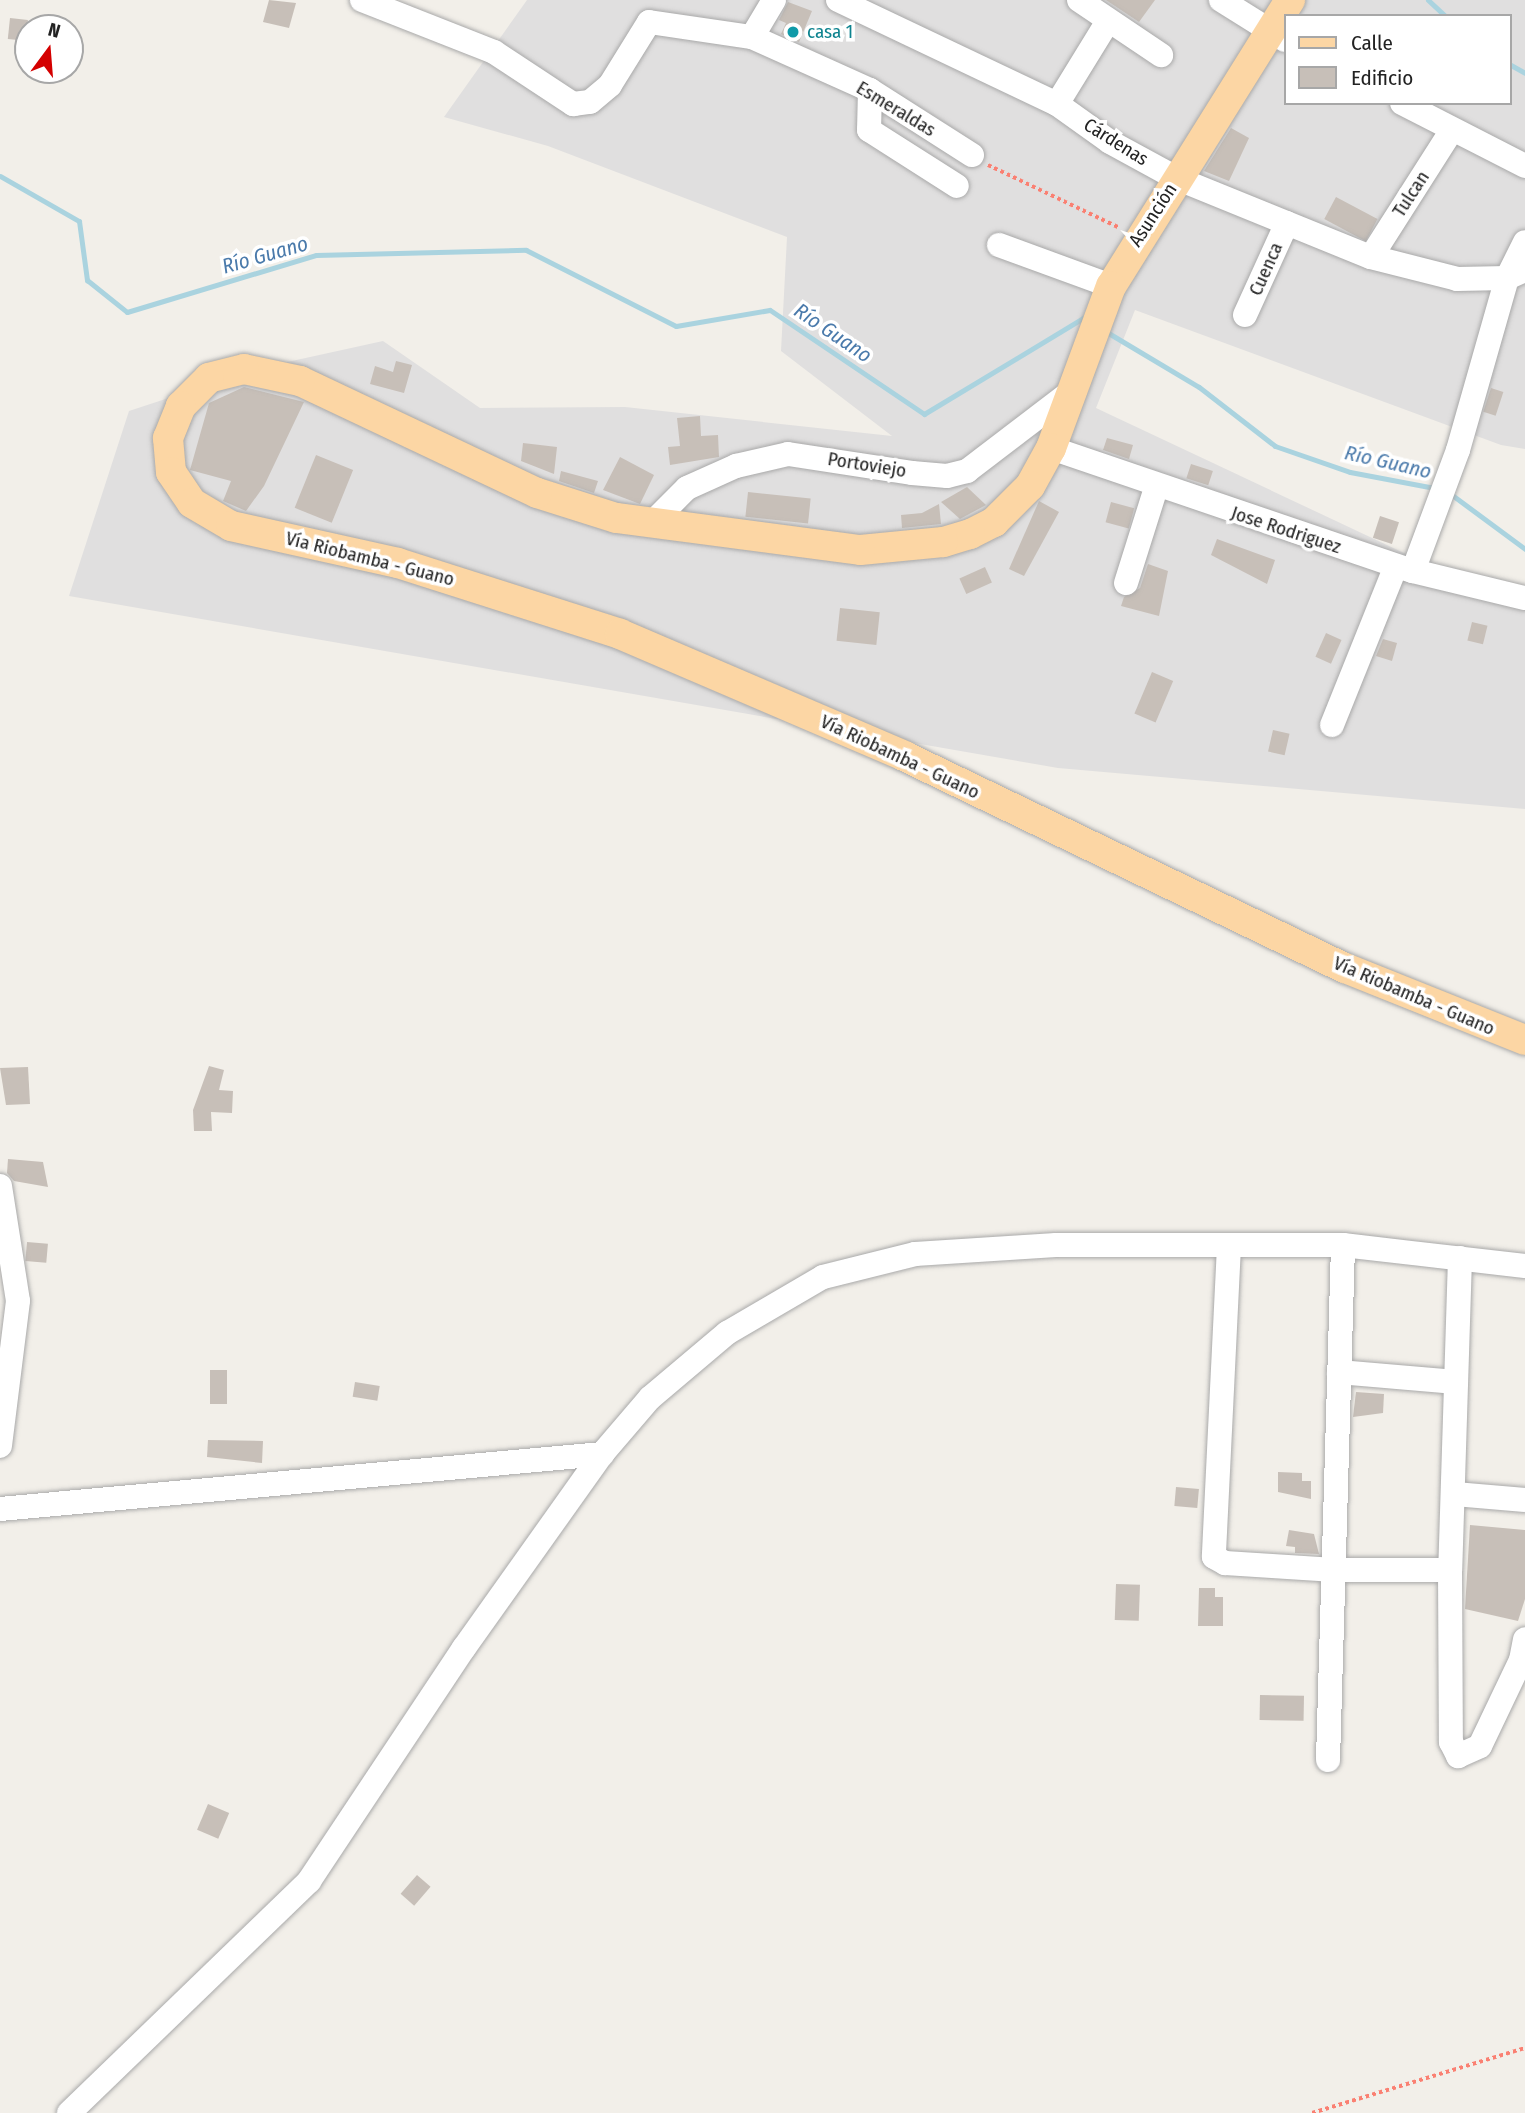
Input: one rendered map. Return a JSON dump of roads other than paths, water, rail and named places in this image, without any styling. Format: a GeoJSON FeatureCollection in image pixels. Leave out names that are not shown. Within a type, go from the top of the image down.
{"type":"FeatureCollection","features":[{"type":"Feature","properties":{"kind":"main road","name":"Asunción"},"geometry":{"type":"LineString","coordinates":[[1052,448],[1108,297],[1138,236],[1176,178],[1279,37],[1284,20]]}},
{"type":"Feature","properties":{"kind":"main road","name":"Vía Riobamba - Guano"},"geometry":{"type":"LineString","coordinates":[[1052,448],[1010,509],[994,522],[943,542],[860,550],[652,523],[537,493],[300,381],[267,371],[244,369],[209,378],[181,406],[168,438],[177,486],[201,509],[231,526],[398,563],[620,634],[904,756],[1345,968],[1525,1040]]}},
{"type":"Feature","properties":{"kind":"street","name":"Esmeraldas"},"geometry":{"type":"LineString","coordinates":[[362,0],[494,52],[572,104],[590,102],[610,85],[643,28],[659,22],[752,37],[870,90],[972,155]]}},
{"type":"Feature","properties":{"kind":"street"},"geometry":{"type":"LineString","coordinates":[[752,37],[774,0]]}},
{"type":"Feature","properties":{"kind":"street","name":"Cárdenas"},"geometry":{"type":"LineString","coordinates":[[838,0],[1057,104],[1110,142],[1176,178],[1371,257],[1457,279],[1516,274]]}},
{"type":"Feature","properties":{"kind":"street"},"geometry":{"type":"LineString","coordinates":[[1079,0],[1161,55]]}},
{"type":"Feature","properties":{"kind":"street"},"geometry":{"type":"LineString","coordinates":[[1221,0],[1279,37]]}},
{"type":"Feature","properties":{"kind":"street"},"geometry":{"type":"LineString","coordinates":[[1057,104],[1108,21]]}},
{"type":"Feature","properties":{"kind":"street"},"geometry":{"type":"LineString","coordinates":[[870,90],[869,130],[957,186]]}},
{"type":"Feature","properties":{"kind":"street"},"geometry":{"type":"LineString","coordinates":[[1406,105],[1525,166]]}},
{"type":"Feature","properties":{"kind":"street","name":"Tulcan"},"geometry":{"type":"LineString","coordinates":[[1371,257],[1452,130]]}},
{"type":"Feature","properties":{"kind":"street","name":"Cuenca"},"geometry":{"type":"LineString","coordinates":[[1245,315],[1287,223]]}},
{"type":"Feature","properties":{"kind":"street"},"geometry":{"type":"LineString","coordinates":[[1332,725],[1405,568],[1434,514],[1458,450],[1525,242]]}},
{"type":"Feature","properties":{"kind":"street"},"geometry":{"type":"LineString","coordinates":[[999,245],[1108,297]]}},
{"type":"Feature","properties":{"kind":"street","name":"Portoviejo"},"geometry":{"type":"LineString","coordinates":[[652,523],[687,488],[736,466],[788,454],[912,473],[947,476],[967,471],[1073,390]]}},
{"type":"Feature","properties":{"kind":"street","name":"Jose Rodriguez"},"geometry":{"type":"LineString","coordinates":[[1052,448],[1156,488],[1405,568],[1525,597]]}},
{"type":"Feature","properties":{"kind":"street"},"geometry":{"type":"LineString","coordinates":[[1126,583],[1156,488]]}},
{"type":"Feature","properties":{"kind":"street"},"geometry":{"type":"LineString","coordinates":[[0,1186],[18,1301],[0,1446]]}},
{"type":"Feature","properties":{"kind":"street"},"geometry":{"type":"LineString","coordinates":[[69,2113],[309,1881],[602,1454],[650,1398],[727,1333],[823,1276],[915,1254],[1056,1245],[1343,1245],[1525,1266]]}},
{"type":"Feature","properties":{"kind":"street"},"geometry":{"type":"LineString","coordinates":[[1328,1760],[1343,1245]]}},
{"type":"Feature","properties":{"kind":"street"},"geometry":{"type":"LineString","coordinates":[[1230,1246],[1213,1557],[1225,1563],[1335,1570],[1450,1570]]}},
{"type":"Feature","properties":{"kind":"street"},"geometry":{"type":"LineString","coordinates":[[1460,1258],[1455,1494],[1450,1570],[1451,1742],[1458,1756],[1480,1746],[1524,1653]]}},
{"type":"Feature","properties":{"kind":"street"},"geometry":{"type":"LineString","coordinates":[[1339,1372],[1456,1382]]}},
{"type":"Feature","properties":{"kind":"street"},"geometry":{"type":"LineString","coordinates":[[0,1509],[602,1454]]}},
{"type":"Feature","properties":{"kind":"street"},"geometry":{"type":"LineString","coordinates":[[1455,1494],[1525,1500]]}},
{"type":"Feature","properties":{"kind":"waterway"},"geometry":{"type":"LineString","coordinates":[[1428,0],[1443,14]]}},
{"type":"Feature","properties":{"kind":"waterway"},"geometry":{"type":"LineString","coordinates":[[1511,65],[1525,73]]}},
{"type":"Feature","properties":{"kind":"waterway","name":"Río Guano"},"geometry":{"type":"LineString","coordinates":[[0,176],[79,221],[87,280],[127,312],[316,255],[526,250],[676,326],[770,310],[924,414],[1083,318],[1088,321]]}},
{"type":"Feature","properties":{"kind":"waterway","name":"Río Guano"},"geometry":{"type":"LineString","coordinates":[[1105,331],[1199,387],[1275,446],[1350,472],[1435,488]]}},
{"type":"Feature","properties":{"kind":"waterway","name":"Río Guano"},"geometry":{"type":"LineString","coordinates":[[1448,492],[1525,549]]}},
{"type":"Feature","properties":{"kind":"place","name":"casa 1"},"geometry":{"type":"Point","coordinates":[793,32]}}]}
